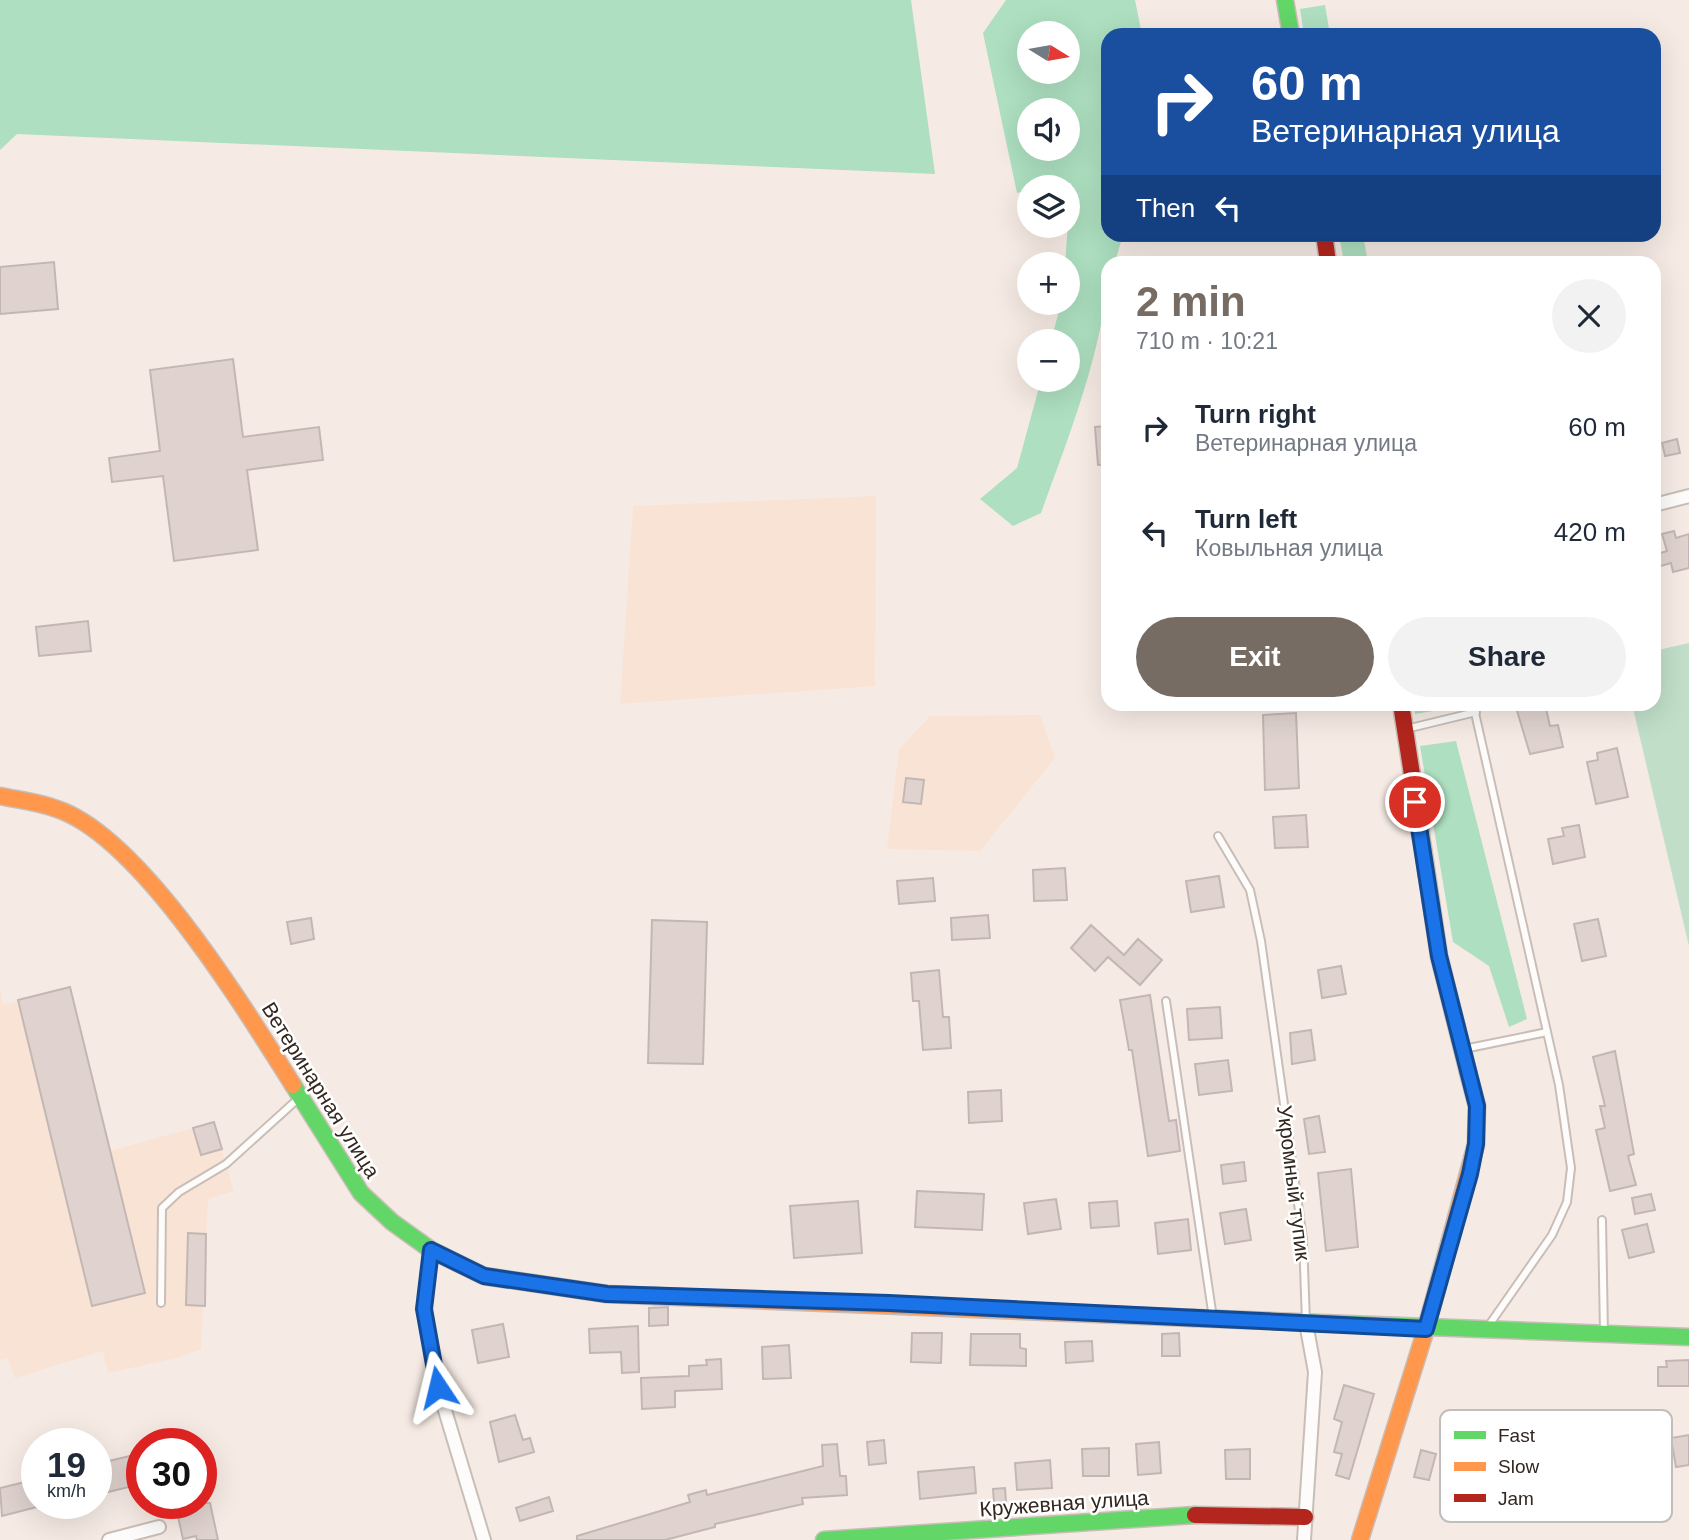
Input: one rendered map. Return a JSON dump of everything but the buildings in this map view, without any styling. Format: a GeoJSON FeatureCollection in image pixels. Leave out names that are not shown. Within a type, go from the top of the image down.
{"type":"FeatureCollection","features":[{"type":"Feature","properties":{"kind":"street"},"geometry":{"type":"LineString","coordinates":[[1285,0],[1290,28]]}},
{"type":"Feature","properties":{"kind":"street"},"geometry":{"type":"LineString","coordinates":[[1661,503],[1689,496]]}},
{"type":"Feature","properties":{"kind":"street"},"geometry":{"type":"LineString","coordinates":[[1360,1540],[1426,1329],[1476,1144],[1477,1106],[1439,956],[1402,711]]}},
{"type":"Feature","properties":{"kind":"street","name":"Ветеринарная улица"},"geometry":{"type":"LineString","coordinates":[[0,796],[59,809],[102,835],[144,875],[231,987],[302,1096],[361,1194],[392,1222],[431,1250],[484,1276],[607,1294],[1426,1329],[1689,1337]]}},
{"type":"Feature","properties":{"kind":"street"},"geometry":{"type":"LineString","coordinates":[[431,1250],[424,1309],[438,1387],[484,1540]]}},
{"type":"Feature","properties":{"kind":"street","name":"Укромный тупик"},"geometry":{"type":"LineString","coordinates":[[1304,1540],[1315,1372],[1306,1323]]}},
{"type":"Feature","properties":{"kind":"street","name":"Кружевная улица"},"geometry":{"type":"LineString","coordinates":[[824,1540],[1217,1514],[1306,1517]]}},
{"type":"Feature","properties":{"kind":"street"},"geometry":{"type":"LineString","coordinates":[[109,1540],[159,1527]]}},
{"type":"Feature","properties":{"kind":"lane"},"geometry":{"type":"LineString","coordinates":[[1405,729],[1476,712],[1567,1132],[1571,1168],[1568,1195],[1552,1235],[1484,1331]]}},
{"type":"Feature","properties":{"kind":"lane","name":"Укромный тупик"},"geometry":{"type":"LineString","coordinates":[[1217,836],[1250,890],[1261,941],[1303,1239],[1306,1323]]}},
{"type":"Feature","properties":{"kind":"lane"},"geometry":{"type":"LineString","coordinates":[[1166,1001],[1213,1318]]}},
{"type":"Feature","properties":{"kind":"lane"},"geometry":{"type":"LineString","coordinates":[[1464,1049],[1547,1032]]}},
{"type":"Feature","properties":{"kind":"lane"},"geometry":{"type":"LineString","coordinates":[[162,1303],[162,1208],[178,1192],[226,1164],[302,1096]]}},
{"type":"Feature","properties":{"kind":"lane"},"geometry":{"type":"LineString","coordinates":[[1602,1220],[1604,1335]]}},
{"type":"Feature","properties":{"kind":"shaded area"},"geometry":{"type":"Polygon","coordinates":[[[876,496],[875,686],[620,704],[633,506],[876,496]]]}},
{"type":"Feature","properties":{"kind":"shaded area"},"geometry":{"type":"Polygon","coordinates":[[[1040,715],[1055,758],[980,851],[887,849],[899,749],[930,716],[1040,715]]]}},
{"type":"Feature","properties":{"kind":"shaded area"},"geometry":{"type":"Polygon","coordinates":[[[70,987],[110,1151],[214,1122],[234,1191],[208,1199],[201,1349],[177,1358],[108,1373],[103,1351],[15,1378],[7,1358],[0,1360],[0,988],[3,1005],[70,987]]]}},
{"type":"Feature","properties":{"kind":"green space"},"geometry":{"type":"Polygon","coordinates":[[[0,0],[911,0],[935,174],[17,134],[0,150],[0,0]]]}},
{"type":"Feature","properties":{"kind":"green space"},"geometry":{"type":"Polygon","coordinates":[[[1006,0],[1135,0],[1141,28],[1101,28],[1101,242],[1121,242],[1117,256],[1101,256],[1101,324],[1094,356],[1074,422],[1041,513],[1013,526],[980,499],[1017,468],[1038,392],[1080,392],[1080,329],[1054,329],[1058,315],[1080,315],[1080,252],[1066,252],[1067,238],[1080,238],[1080,175],[1017,175],[1017,193],[983,33],[1006,0]]]}},
{"type":"Feature","properties":{"kind":"green space"},"geometry":{"type":"Polygon","coordinates":[[[1325,5],[1329,28],[1303,28],[1300,9],[1325,5]]]}},
{"type":"Feature","properties":{"kind":"green space"},"geometry":{"type":"Polygon","coordinates":[[[1340,242],[1364,242],[1367,256],[1343,256],[1340,242]]]}},
{"type":"Feature","properties":{"kind":"green space"},"geometry":{"type":"Polygon","coordinates":[[[1689,643],[1689,946],[1634,711],[1661,711],[1661,649],[1689,643]]]}},
{"type":"Feature","properties":{"kind":"green space"},"geometry":{"type":"Polygon","coordinates":[[[1456,741],[1527,1019],[1509,1027],[1489,966],[1453,942],[1420,746],[1456,741]]]}},
{"type":"Feature","properties":{"kind":"traffic: fast"},"geometry":{"type":"LineString","coordinates":[[1285,0],[1290,28]]}},
{"type":"Feature","properties":{"kind":"traffic: fast"},"geometry":{"type":"LineString","coordinates":[[1415,794],[1439,956],[1468,1072]]}},
{"type":"Feature","properties":{"kind":"traffic: fast"},"geometry":{"type":"LineString","coordinates":[[293,1085],[361,1193],[392,1222],[431,1250],[484,1276],[607,1294],[655,1296]]}},
{"type":"Feature","properties":{"kind":"traffic: fast"},"geometry":{"type":"LineString","coordinates":[[1193,1318],[1689,1337]]}},
{"type":"Feature","properties":{"kind":"traffic: fast"},"geometry":{"type":"LineString","coordinates":[[824,1540],[1195,1515]]}},
{"type":"Feature","properties":{"kind":"traffic: slow"},"geometry":{"type":"LineString","coordinates":[[0,796],[57,809],[89,826],[123,854],[189,930],[293,1085]]}},
{"type":"Feature","properties":{"kind":"traffic: slow"},"geometry":{"type":"LineString","coordinates":[[1360,1540],[1426,1329],[1476,1144],[1477,1106],[1468,1072]]}},
{"type":"Feature","properties":{"kind":"traffic: slow"},"geometry":{"type":"LineString","coordinates":[[655,1296],[1193,1318]]}},
{"type":"Feature","properties":{"kind":"traffic: jam"},"geometry":{"type":"LineString","coordinates":[[1325,242],[1327,256]]}},
{"type":"Feature","properties":{"kind":"traffic: jam"},"geometry":{"type":"LineString","coordinates":[[1402,711],[1415,794]]}},
{"type":"Feature","properties":{"kind":"traffic: jam"},"geometry":{"type":"LineString","coordinates":[[1195,1515],[1305,1517]]}},
{"type":"Feature","properties":{"kind":"route"},"geometry":{"type":"LineString","coordinates":[[438,1387],[424,1309],[431,1250],[484,1276],[607,1294],[889,1303],[1426,1329],[1470,1174],[1476,1144],[1477,1106],[1439,956],[1415,802]]}}]}
